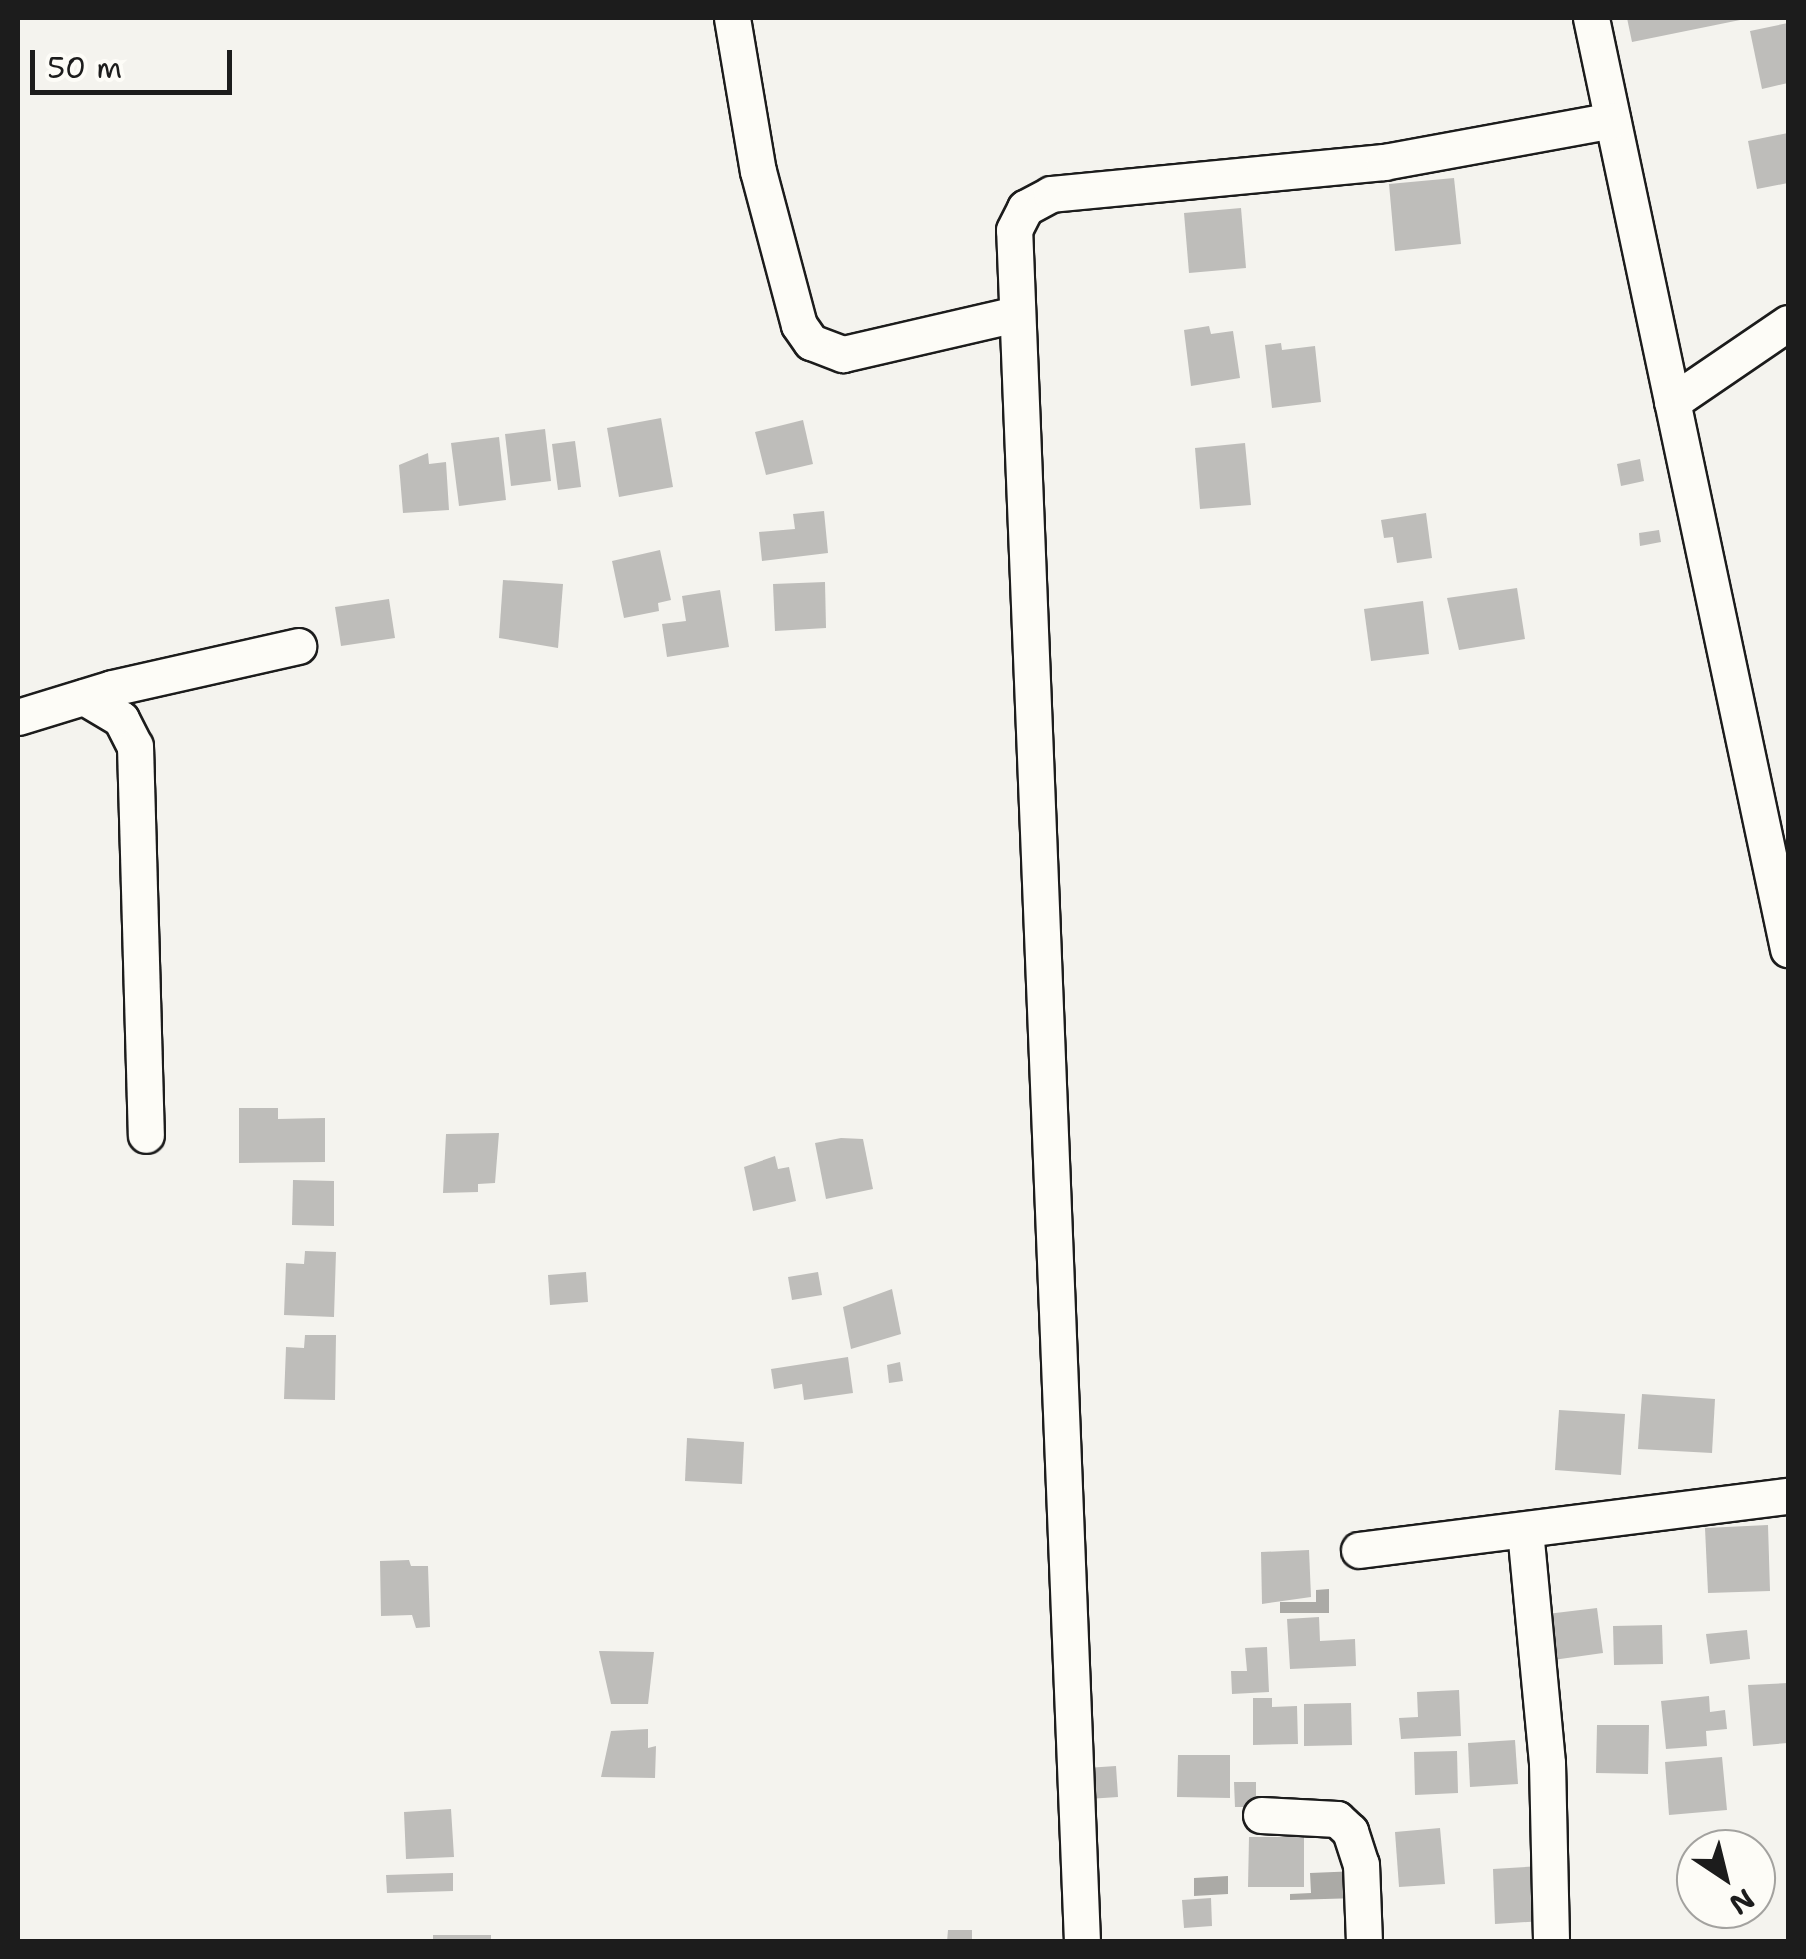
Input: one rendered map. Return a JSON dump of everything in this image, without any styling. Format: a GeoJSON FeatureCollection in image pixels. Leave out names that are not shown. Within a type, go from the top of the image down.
{"type":"FeatureCollection","features":[{"type":"Feature","properties":{"kind":"street"},"geometry":{"type":"LineString","coordinates":[[732,18],[758,171],[795,311],[811,342],[843,354],[1016,314]]}},
{"type":"Feature","properties":{"kind":"street"},"geometry":{"type":"LineString","coordinates":[[1591,18],[1672,402],[1776,835],[1788,949]]}},
{"type":"Feature","properties":{"kind":"street"},"geometry":{"type":"LineString","coordinates":[[1082,1942],[1014,230],[1025,208],[1051,194],[1384,162],[1612,120]]}},
{"type":"Feature","properties":{"kind":"street"},"geometry":{"type":"LineString","coordinates":[[1672,402],[1788,322]]}},
{"type":"Feature","properties":{"kind":"street"},"geometry":{"type":"LineString","coordinates":[[18,718],[84,697],[298,646]]}},
{"type":"Feature","properties":{"kind":"street"},"geometry":{"type":"LineString","coordinates":[[84,697],[122,719],[135,746],[146,1135]]}},
{"type":"Feature","properties":{"kind":"street"},"geometry":{"type":"LineString","coordinates":[[1358,1550],[1788,1496]]}},
{"type":"Feature","properties":{"kind":"street"},"geometry":{"type":"LineString","coordinates":[[1525,1530],[1548,1763],[1551,1942]]}},
{"type":"Feature","properties":{"kind":"street"},"geometry":{"type":"LineString","coordinates":[[1261,1815],[1338,1818],[1350,1830],[1361,1864],[1364,1942]]}},
{"type":"Feature","properties":{"kind":"shaded area"},"geometry":{"type":"Polygon","coordinates":[[[1329,1589],[1329,1613],[1280,1613],[1280,1602],[1316,1602],[1316,1590],[1329,1589]]]}},
{"type":"Feature","properties":{"kind":"shaded area"},"geometry":{"type":"Polygon","coordinates":[[[1358,1871],[1359,1898],[1290,1900],[1290,1894],[1311,1893],[1310,1873],[1358,1871]]]}},
{"type":"Feature","properties":{"kind":"shaded area"},"geometry":{"type":"Polygon","coordinates":[[[1228,1876],[1228,1894],[1194,1896],[1194,1878],[1228,1876]]]}},
{"type":"Feature","properties":{"kind":"building"},"geometry":{"type":"Polygon","coordinates":[[[1627,18],[1745,18],[1745,19],[1632,42],[1627,18]]]}},
{"type":"Feature","properties":{"kind":"building"},"geometry":{"type":"Polygon","coordinates":[[[1788,23],[1788,83],[1762,89],[1750,31],[1788,23]]]}},
{"type":"Feature","properties":{"kind":"building"},"geometry":{"type":"Polygon","coordinates":[[[1788,133],[1788,183],[1757,189],[1748,141],[1788,133]]]}},
{"type":"Feature","properties":{"kind":"building"},"geometry":{"type":"Polygon","coordinates":[[[1454,178],[1461,244],[1395,251],[1389,184],[1454,178]]]}},
{"type":"Feature","properties":{"kind":"building"},"geometry":{"type":"Polygon","coordinates":[[[1241,208],[1246,268],[1189,273],[1184,213],[1241,208]]]}},
{"type":"Feature","properties":{"kind":"building"},"geometry":{"type":"Polygon","coordinates":[[[1209,326],[1211,334],[1233,331],[1240,378],[1191,386],[1184,330],[1209,326]]]}},
{"type":"Feature","properties":{"kind":"building"},"geometry":{"type":"Polygon","coordinates":[[[1281,343],[1282,350],[1315,346],[1321,402],[1272,408],[1265,345],[1281,343]]]}},
{"type":"Feature","properties":{"kind":"building"},"geometry":{"type":"Polygon","coordinates":[[[661,418],[673,487],[619,497],[607,428],[661,418]]]}},
{"type":"Feature","properties":{"kind":"building"},"geometry":{"type":"Polygon","coordinates":[[[803,420],[813,464],[766,475],[755,432],[803,420]]]}},
{"type":"Feature","properties":{"kind":"building"},"geometry":{"type":"Polygon","coordinates":[[[545,429],[551,481],[511,486],[505,434],[545,429]]]}},
{"type":"Feature","properties":{"kind":"building"},"geometry":{"type":"Polygon","coordinates":[[[499,437],[506,500],[459,506],[451,443],[499,437]]]}},
{"type":"Feature","properties":{"kind":"building"},"geometry":{"type":"Polygon","coordinates":[[[575,441],[581,487],[558,490],[552,444],[575,441]]]}},
{"type":"Feature","properties":{"kind":"building"},"geometry":{"type":"Polygon","coordinates":[[[1245,443],[1251,505],[1200,509],[1195,448],[1245,443]]]}},
{"type":"Feature","properties":{"kind":"building"},"geometry":{"type":"Polygon","coordinates":[[[428,453],[429,464],[446,462],[449,510],[403,513],[399,465],[428,453]]]}},
{"type":"Feature","properties":{"kind":"building"},"geometry":{"type":"Polygon","coordinates":[[[1640,459],[1644,481],[1621,486],[1617,464],[1640,459]]]}},
{"type":"Feature","properties":{"kind":"building"},"geometry":{"type":"Polygon","coordinates":[[[824,511],[828,553],[762,561],[759,532],[795,529],[793,514],[824,511]]]}},
{"type":"Feature","properties":{"kind":"building"},"geometry":{"type":"Polygon","coordinates":[[[1426,513],[1432,558],[1397,563],[1393,537],[1384,538],[1381,520],[1426,513]]]}},
{"type":"Feature","properties":{"kind":"building"},"geometry":{"type":"Polygon","coordinates":[[[1659,530],[1661,542],[1640,546],[1639,533],[1659,530]]]}},
{"type":"Feature","properties":{"kind":"building"},"geometry":{"type":"Polygon","coordinates":[[[660,550],[671,600],[658,603],[659,611],[624,618],[612,561],[660,550]]]}},
{"type":"Feature","properties":{"kind":"building"},"geometry":{"type":"Polygon","coordinates":[[[503,580],[563,584],[558,648],[499,638],[503,580]]]}},
{"type":"Feature","properties":{"kind":"building"},"geometry":{"type":"Polygon","coordinates":[[[825,582],[826,628],[775,631],[773,584],[825,582]]]}},
{"type":"Feature","properties":{"kind":"building"},"geometry":{"type":"Polygon","coordinates":[[[1517,588],[1525,639],[1459,650],[1447,598],[1517,588]]]}},
{"type":"Feature","properties":{"kind":"building"},"geometry":{"type":"Polygon","coordinates":[[[720,590],[729,647],[667,657],[662,624],[686,621],[682,596],[720,590]]]}},
{"type":"Feature","properties":{"kind":"building"},"geometry":{"type":"Polygon","coordinates":[[[389,599],[395,638],[341,646],[335,607],[389,599]]]}},
{"type":"Feature","properties":{"kind":"building"},"geometry":{"type":"Polygon","coordinates":[[[1423,601],[1429,654],[1371,661],[1364,609],[1423,601]]]}},
{"type":"Feature","properties":{"kind":"building"},"geometry":{"type":"Polygon","coordinates":[[[239,1108],[278,1108],[278,1119],[325,1118],[325,1162],[239,1163],[239,1108]]]}},
{"type":"Feature","properties":{"kind":"building"},"geometry":{"type":"Polygon","coordinates":[[[499,1133],[495,1183],[478,1184],[478,1192],[443,1193],[446,1134],[499,1133]]]}},
{"type":"Feature","properties":{"kind":"building"},"geometry":{"type":"Polygon","coordinates":[[[863,1139],[873,1189],[826,1199],[815,1143],[863,1139]]]}},
{"type":"Feature","properties":{"kind":"building"},"geometry":{"type":"Polygon","coordinates":[[[775,1156],[778,1169],[789,1167],[796,1201],[753,1211],[744,1167],[775,1156]]]}},
{"type":"Feature","properties":{"kind":"building"},"geometry":{"type":"Polygon","coordinates":[[[293,1180],[334,1181],[334,1226],[292,1225],[293,1180]]]}},
{"type":"Feature","properties":{"kind":"building"},"geometry":{"type":"Polygon","coordinates":[[[305,1251],[336,1252],[334,1317],[284,1315],[286,1263],[304,1264],[305,1251]]]}},
{"type":"Feature","properties":{"kind":"building"},"geometry":{"type":"Polygon","coordinates":[[[586,1272],[588,1302],[550,1305],[548,1275],[586,1272]]]}},
{"type":"Feature","properties":{"kind":"building"},"geometry":{"type":"Polygon","coordinates":[[[818,1272],[822,1295],[792,1300],[788,1277],[818,1272]]]}},
{"type":"Feature","properties":{"kind":"building"},"geometry":{"type":"Polygon","coordinates":[[[892,1289],[901,1334],[851,1349],[843,1307],[892,1289]]]}},
{"type":"Feature","properties":{"kind":"building"},"geometry":{"type":"Polygon","coordinates":[[[305,1335],[336,1335],[335,1400],[284,1399],[286,1347],[304,1348],[305,1335]]]}},
{"type":"Feature","properties":{"kind":"building"},"geometry":{"type":"Polygon","coordinates":[[[848,1357],[853,1393],[804,1400],[802,1384],[774,1389],[771,1369],[848,1357]]]}},
{"type":"Feature","properties":{"kind":"building"},"geometry":{"type":"Polygon","coordinates":[[[900,1362],[903,1381],[889,1383],[887,1365],[900,1362]]]}},
{"type":"Feature","properties":{"kind":"building"},"geometry":{"type":"Polygon","coordinates":[[[1642,1394],[1715,1399],[1712,1453],[1638,1449],[1642,1394]]]}},
{"type":"Feature","properties":{"kind":"building"},"geometry":{"type":"Polygon","coordinates":[[[1559,1410],[1625,1414],[1621,1475],[1555,1470],[1559,1410]]]}},
{"type":"Feature","properties":{"kind":"building"},"geometry":{"type":"Polygon","coordinates":[[[687,1438],[744,1442],[742,1484],[685,1481],[687,1438]]]}},
{"type":"Feature","properties":{"kind":"building"},"geometry":{"type":"Polygon","coordinates":[[[1768,1525],[1770,1591],[1708,1593],[1705,1528],[1768,1525]]]}},
{"type":"Feature","properties":{"kind":"building"},"geometry":{"type":"Polygon","coordinates":[[[1309,1550],[1311,1597],[1262,1604],[1261,1552],[1309,1550]]]}},
{"type":"Feature","properties":{"kind":"building"},"geometry":{"type":"Polygon","coordinates":[[[409,1560],[411,1566],[428,1566],[430,1627],[416,1628],[412,1615],[381,1616],[380,1561],[409,1560]]]}},
{"type":"Feature","properties":{"kind":"building"},"geometry":{"type":"Polygon","coordinates":[[[1597,1608],[1603,1653],[1553,1660],[1547,1614],[1597,1608]]]}},
{"type":"Feature","properties":{"kind":"building"},"geometry":{"type":"Polygon","coordinates":[[[1319,1617],[1320,1641],[1355,1639],[1356,1666],[1290,1669],[1287,1619],[1319,1617]]]}},
{"type":"Feature","properties":{"kind":"building"},"geometry":{"type":"Polygon","coordinates":[[[1662,1625],[1663,1664],[1614,1665],[1613,1626],[1662,1625]]]}},
{"type":"Feature","properties":{"kind":"building"},"geometry":{"type":"Polygon","coordinates":[[[1747,1630],[1750,1659],[1710,1664],[1706,1634],[1747,1630]]]}},
{"type":"Feature","properties":{"kind":"building"},"geometry":{"type":"Polygon","coordinates":[[[1267,1647],[1269,1692],[1232,1694],[1231,1671],[1247,1671],[1245,1648],[1267,1647]]]}},
{"type":"Feature","properties":{"kind":"building"},"geometry":{"type":"Polygon","coordinates":[[[599,1651],[654,1652],[648,1704],[611,1704],[599,1651]]]}},
{"type":"Feature","properties":{"kind":"building"},"geometry":{"type":"Polygon","coordinates":[[[1788,1683],[1788,1743],[1753,1746],[1748,1685],[1788,1683]]]}},
{"type":"Feature","properties":{"kind":"building"},"geometry":{"type":"Polygon","coordinates":[[[1459,1690],[1461,1736],[1401,1739],[1399,1718],[1418,1717],[1417,1692],[1459,1690]]]}},
{"type":"Feature","properties":{"kind":"building"},"geometry":{"type":"Polygon","coordinates":[[[1709,1696],[1710,1712],[1725,1710],[1727,1729],[1706,1731],[1707,1746],[1666,1749],[1661,1701],[1709,1696]]]}},
{"type":"Feature","properties":{"kind":"building"},"geometry":{"type":"Polygon","coordinates":[[[1253,1698],[1272,1698],[1272,1707],[1297,1706],[1298,1744],[1253,1745],[1253,1698]]]}},
{"type":"Feature","properties":{"kind":"building"},"geometry":{"type":"Polygon","coordinates":[[[1351,1703],[1352,1745],[1304,1746],[1304,1704],[1351,1703]]]}},
{"type":"Feature","properties":{"kind":"building"},"geometry":{"type":"Polygon","coordinates":[[[1597,1725],[1649,1725],[1648,1774],[1596,1773],[1597,1725]]]}},
{"type":"Feature","properties":{"kind":"building"},"geometry":{"type":"Polygon","coordinates":[[[648,1729],[648,1748],[656,1746],[655,1778],[601,1777],[611,1731],[648,1729]]]}},
{"type":"Feature","properties":{"kind":"building"},"geometry":{"type":"Polygon","coordinates":[[[1515,1740],[1518,1784],[1470,1787],[1468,1743],[1515,1740]]]}},
{"type":"Feature","properties":{"kind":"building"},"geometry":{"type":"Polygon","coordinates":[[[1457,1751],[1458,1793],[1415,1795],[1414,1752],[1457,1751]]]}},
{"type":"Feature","properties":{"kind":"building"},"geometry":{"type":"Polygon","coordinates":[[[1178,1755],[1230,1755],[1230,1798],[1177,1797],[1178,1755]]]}},
{"type":"Feature","properties":{"kind":"building"},"geometry":{"type":"Polygon","coordinates":[[[1722,1757],[1727,1810],[1669,1815],[1665,1762],[1722,1757]]]}},
{"type":"Feature","properties":{"kind":"building"},"geometry":{"type":"Polygon","coordinates":[[[1116,1766],[1118,1797],[1088,1799],[1086,1768],[1116,1766]]]}},
{"type":"Feature","properties":{"kind":"building"},"geometry":{"type":"Polygon","coordinates":[[[1234,1782],[1256,1782],[1256,1807],[1235,1807],[1234,1782]]]}},
{"type":"Feature","properties":{"kind":"building"},"geometry":{"type":"Polygon","coordinates":[[[451,1809],[454,1857],[406,1859],[404,1812],[451,1809]]]}},
{"type":"Feature","properties":{"kind":"building"},"geometry":{"type":"Polygon","coordinates":[[[1440,1828],[1445,1884],[1399,1887],[1395,1832],[1440,1828]]]}},
{"type":"Feature","properties":{"kind":"building"},"geometry":{"type":"Polygon","coordinates":[[[1249,1837],[1304,1837],[1304,1887],[1248,1887],[1249,1837]]]}},
{"type":"Feature","properties":{"kind":"building"},"geometry":{"type":"Polygon","coordinates":[[[1540,1866],[1543,1921],[1495,1924],[1493,1869],[1540,1866]]]}},
{"type":"Feature","properties":{"kind":"building"},"geometry":{"type":"Polygon","coordinates":[[[453,1873],[453,1891],[387,1893],[386,1875],[453,1873]]]}},
{"type":"Feature","properties":{"kind":"building"},"geometry":{"type":"Polygon","coordinates":[[[1211,1898],[1212,1926],[1184,1928],[1182,1900],[1211,1898]]]}},
{"type":"Feature","properties":{"kind":"building"},"geometry":{"type":"Polygon","coordinates":[[[948,1930],[972,1930],[972,1942],[947,1942],[948,1930]]]}},
{"type":"Feature","properties":{"kind":"building"},"geometry":{"type":"Polygon","coordinates":[[[433,1935],[491,1935],[491,1942],[433,1942],[433,1935]]]}}]}
